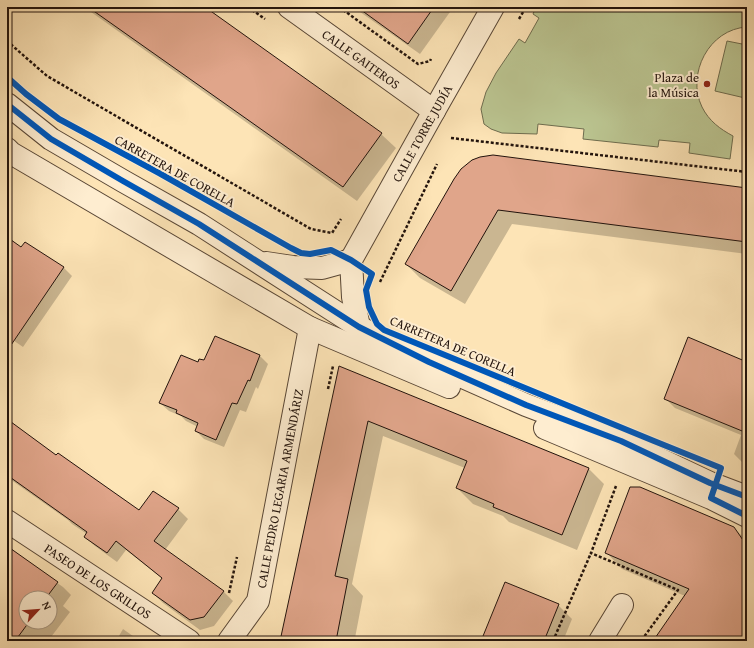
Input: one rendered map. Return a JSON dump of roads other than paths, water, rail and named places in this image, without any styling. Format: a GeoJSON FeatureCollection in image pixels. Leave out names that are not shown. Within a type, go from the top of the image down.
{"type":"FeatureCollection","features":[{"type":"Feature","properties":{"kind":"street","name":"CALLE GAITEROS"},"geometry":{"type":"LineString","coordinates":[[289,7],[434,111]]}},
{"type":"Feature","properties":{"kind":"street","name":"CALLE TORRE JUDÍA"},"geometry":{"type":"LineString","coordinates":[[351,260],[493,7]]}},
{"type":"Feature","properties":{"kind":"street","name":"CARRETERA DE CORELLA"},"geometry":{"type":"LineString","coordinates":[[7,104],[51,139],[199,224],[359,326],[429,362],[526,405],[621,442],[710,483],[747,497]]}},
{"type":"Feature","properties":{"kind":"street"},"geometry":{"type":"LineString","coordinates":[[7,149],[310,328],[697,492],[747,516]]}},
{"type":"Feature","properties":{"kind":"street"},"geometry":{"type":"LineString","coordinates":[[260,263],[293,267],[322,268],[351,260],[353,297],[359,326]]}},
{"type":"Feature","properties":{"kind":"street","name":"CALLE PEDRO LEGARIA ARMENDÁRIZ"},"geometry":{"type":"LineString","coordinates":[[229,641],[258,601],[310,328]]}},
{"type":"Feature","properties":{"kind":"street","name":"PASEO DE LOS GRILLOS"},"geometry":{"type":"LineString","coordinates":[[7,521],[189,641]]}},
{"type":"Feature","properties":{"kind":"street"},"geometry":{"type":"LineString","coordinates":[[600,641],[622,605]]}},
{"type":"Feature","properties":{"kind":"place","name":"Plaza de la Música"},"geometry":{"type":"Point","coordinates":[707,84]}}]}
